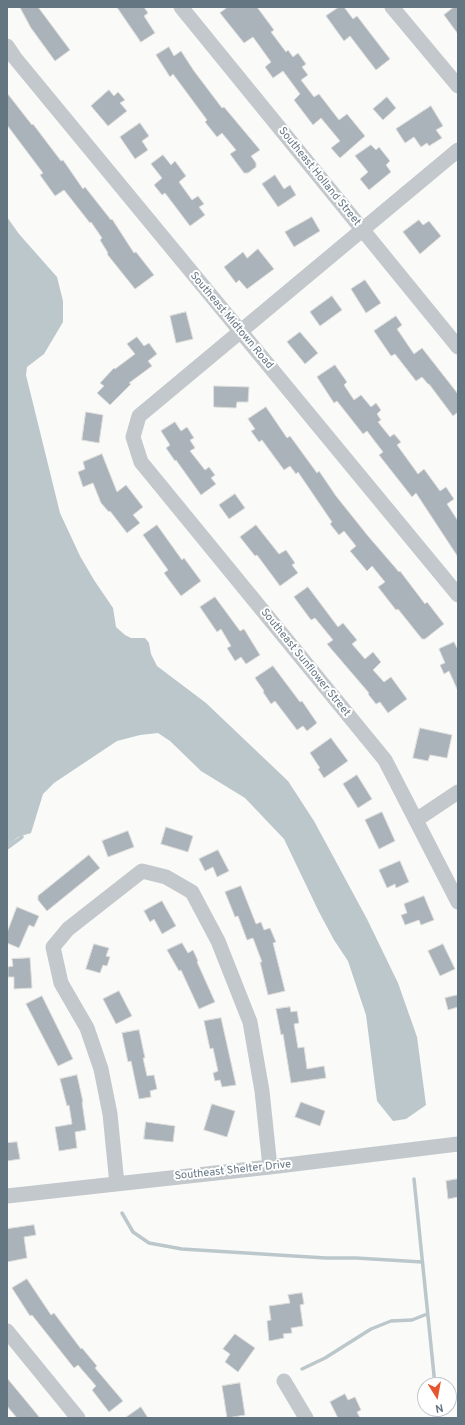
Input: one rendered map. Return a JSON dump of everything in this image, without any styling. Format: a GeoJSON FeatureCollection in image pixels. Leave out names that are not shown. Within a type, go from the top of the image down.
{"type":"FeatureCollection","features":[{"type":"Feature","properties":{"kind":"street","name":"Southeast Holland Street"},"geometry":{"type":"LineString","coordinates":[[181,7],[458,346]]}},
{"type":"Feature","properties":{"kind":"street"},"geometry":{"type":"LineString","coordinates":[[392,7],[458,86]]}},
{"type":"Feature","properties":{"kind":"street","name":"Southeast Midtown Road"},"geometry":{"type":"LineString","coordinates":[[7,46],[15,58],[240,332],[458,595]]}},
{"type":"Feature","properties":{"kind":"street"},"geometry":{"type":"LineString","coordinates":[[240,332],[458,150]]}},
{"type":"Feature","properties":{"kind":"street","name":"Southeast Sunflower Street"},"geometry":{"type":"LineString","coordinates":[[240,332],[139,416],[134,437],[141,462],[385,760],[458,902]]}},
{"type":"Feature","properties":{"kind":"street"},"geometry":{"type":"LineString","coordinates":[[416,820],[458,792]]}},
{"type":"Feature","properties":{"kind":"street"},"geometry":{"type":"LineString","coordinates":[[117,1184],[110,1114],[101,1069],[87,1028],[61,983],[53,947],[68,929],[142,870],[166,877],[192,892],[218,941],[250,1022],[262,1091],[270,1167]]}},
{"type":"Feature","properties":{"kind":"street","name":"Southeast Shelter Drive"},"geometry":{"type":"LineString","coordinates":[[7,1196],[270,1167],[458,1144]]}},
{"type":"Feature","properties":{"kind":"street"},"geometry":{"type":"LineString","coordinates":[[7,1331],[78,1418]]}},
{"type":"Feature","properties":{"kind":"street"},"geometry":{"type":"LineString","coordinates":[[284,1381],[306,1418]]}},
{"type":"Feature","properties":{"kind":"shaded area"},"geometry":{"type":"Polygon","coordinates":[[[7,217],[19,234],[57,277],[63,301],[63,322],[44,354],[27,367],[26,375],[60,513],[80,556],[113,608],[116,627],[131,638],[145,638],[149,643],[151,654],[157,666],[206,703],[288,781],[314,821],[367,919],[398,983],[417,1037],[426,1105],[406,1119],[393,1121],[377,1101],[366,1015],[348,961],[334,940],[319,912],[284,839],[245,798],[201,771],[170,741],[158,733],[140,735],[117,741],[54,783],[43,794],[31,833],[18,837],[7,847],[7,217]]]}},
{"type":"Feature","properties":{"kind":"building"},"geometry":{"type":"Polygon","coordinates":[[[20,7],[38,7],[70,50],[55,61],[31,28],[20,7]]]}},
{"type":"Feature","properties":{"kind":"building"},"geometry":{"type":"Polygon","coordinates":[[[117,7],[144,7],[148,13],[144,16],[155,33],[141,42],[117,7]]]}},
{"type":"Feature","properties":{"kind":"building"},"geometry":{"type":"Polygon","coordinates":[[[228,7],[257,7],[274,30],[271,32],[286,52],[288,50],[293,57],[298,53],[306,64],[302,67],[308,75],[301,80],[314,97],[319,94],[339,120],[347,114],[365,136],[340,158],[331,148],[340,141],[321,118],[313,125],[294,100],[300,94],[283,71],[273,78],[265,67],[271,62],[253,37],[244,43],[220,13],[228,7]]]}},
{"type":"Feature","properties":{"kind":"building"},"geometry":{"type":"Polygon","coordinates":[[[339,7],[344,7],[353,19],[357,16],[390,59],[376,70],[350,36],[344,41],[326,16],[339,7]]]}},
{"type":"Feature","properties":{"kind":"building"},"geometry":{"type":"Polygon","coordinates":[[[454,7],[458,7],[458,34],[444,15],[454,7]]]}},
{"type":"Feature","properties":{"kind":"building"},"geometry":{"type":"Polygon","coordinates":[[[169,47],[174,56],[181,51],[222,108],[224,107],[260,150],[251,156],[256,163],[256,167],[248,173],[244,173],[230,154],[236,150],[222,133],[217,137],[205,122],[207,120],[173,74],[170,77],[156,55],[169,47]]]}},
{"type":"Feature","properties":{"kind":"building"},"geometry":{"type":"Polygon","coordinates":[[[109,90],[114,96],[118,92],[125,100],[120,103],[127,111],[108,126],[91,106],[109,90]]]}},
{"type":"Feature","properties":{"kind":"building"},"geometry":{"type":"Polygon","coordinates":[[[7,93],[61,161],[63,160],[83,189],[85,187],[111,220],[112,219],[134,253],[136,252],[154,275],[135,289],[107,254],[108,253],[100,240],[102,238],[91,222],[90,223],[64,190],[55,196],[40,175],[43,173],[7,125],[7,93]]]}},
{"type":"Feature","properties":{"kind":"building"},"geometry":{"type":"Polygon","coordinates":[[[387,97],[396,108],[383,120],[373,109],[387,97]]]}},
{"type":"Feature","properties":{"kind":"building"},"geometry":{"type":"Polygon","coordinates":[[[431,106],[443,126],[436,130],[442,138],[429,146],[427,143],[421,147],[414,137],[405,143],[396,129],[431,106]]]}},
{"type":"Feature","properties":{"kind":"building"},"geometry":{"type":"Polygon","coordinates":[[[140,123],[149,136],[142,141],[148,150],[135,159],[120,137],[140,123]]]}},
{"type":"Feature","properties":{"kind":"building"},"geometry":{"type":"Polygon","coordinates":[[[371,145],[376,150],[379,147],[390,161],[386,165],[391,172],[369,190],[360,179],[368,172],[355,156],[371,145]]]}},
{"type":"Feature","properties":{"kind":"building"},"geometry":{"type":"Polygon","coordinates":[[[163,155],[171,165],[175,161],[186,176],[179,182],[192,200],[198,196],[204,204],[199,207],[205,215],[190,226],[165,193],[162,195],[154,185],[162,178],[151,164],[163,155]]]}},
{"type":"Feature","properties":{"kind":"building"},"geometry":{"type":"Polygon","coordinates":[[[275,175],[284,189],[290,185],[296,195],[278,207],[262,184],[275,175]]]}},
{"type":"Feature","properties":{"kind":"building"},"geometry":{"type":"Polygon","coordinates":[[[312,217],[320,231],[294,247],[285,232],[312,217]]]}},
{"type":"Feature","properties":{"kind":"building"},"geometry":{"type":"Polygon","coordinates":[[[419,220],[423,225],[429,221],[441,236],[420,254],[403,232],[419,220]]]}},
{"type":"Feature","properties":{"kind":"building"},"geometry":{"type":"Polygon","coordinates":[[[258,249],[274,269],[247,289],[239,280],[236,283],[224,267],[243,252],[247,258],[258,249]]]}},
{"type":"Feature","properties":{"kind":"building"},"geometry":{"type":"Polygon","coordinates":[[[365,280],[381,303],[366,313],[351,289],[365,280]]]}},
{"type":"Feature","properties":{"kind":"building"},"geometry":{"type":"Polygon","coordinates":[[[332,296],[342,310],[320,326],[310,312],[332,296]]]}},
{"type":"Feature","properties":{"kind":"building"},"geometry":{"type":"Polygon","coordinates":[[[186,312],[193,339],[176,343],[170,316],[186,312]]]}},
{"type":"Feature","properties":{"kind":"building"},"geometry":{"type":"Polygon","coordinates":[[[396,316],[402,325],[397,329],[414,354],[422,348],[458,394],[458,412],[453,416],[422,377],[416,381],[395,354],[391,356],[374,331],[396,316]]]}},
{"type":"Feature","properties":{"kind":"building"},"geometry":{"type":"Polygon","coordinates":[[[300,332],[318,353],[305,364],[287,342],[300,332]]]}},
{"type":"Feature","properties":{"kind":"building"},"geometry":{"type":"Polygon","coordinates":[[[137,337],[144,346],[149,343],[157,354],[148,361],[152,366],[129,383],[131,384],[110,405],[97,393],[104,386],[100,383],[114,368],[115,369],[135,354],[127,344],[137,337]]]}},
{"type":"Feature","properties":{"kind":"building"},"geometry":{"type":"Polygon","coordinates":[[[335,365],[347,382],[344,385],[354,400],[361,395],[371,407],[376,403],[381,410],[377,414],[381,420],[378,422],[390,437],[394,434],[401,442],[397,445],[418,474],[424,469],[440,491],[446,487],[454,499],[447,504],[458,521],[458,557],[416,493],[412,497],[379,455],[383,452],[367,431],[363,434],[337,401],[334,403],[317,377],[335,365]]]}},
{"type":"Feature","properties":{"kind":"building"},"geometry":{"type":"Polygon","coordinates":[[[214,386],[249,387],[248,402],[237,402],[236,408],[214,407],[214,386]]]}},
{"type":"Feature","properties":{"kind":"building"},"geometry":{"type":"Polygon","coordinates":[[[266,407],[287,438],[290,436],[317,473],[319,471],[336,496],[368,536],[399,572],[400,571],[425,604],[427,602],[444,624],[425,639],[422,639],[378,587],[385,582],[372,566],[367,571],[350,551],[356,546],[344,531],[339,535],[330,524],[332,522],[298,472],[296,474],[290,466],[284,470],[262,440],[259,442],[251,431],[255,429],[248,419],[266,407]]]}},
{"type":"Feature","properties":{"kind":"building"},"geometry":{"type":"Polygon","coordinates":[[[86,412],[103,415],[99,443],[82,440],[86,412]]]}},
{"type":"Feature","properties":{"kind":"building"},"geometry":{"type":"Polygon","coordinates":[[[175,422],[181,431],[187,427],[194,438],[190,440],[195,448],[190,451],[205,470],[209,467],[215,475],[211,478],[216,484],[201,495],[166,448],[170,445],[161,431],[175,422]]]}},
{"type":"Feature","properties":{"kind":"building"},"geometry":{"type":"Polygon","coordinates":[[[102,454],[117,492],[126,485],[143,507],[133,515],[140,523],[127,533],[110,511],[109,512],[101,503],[93,483],[83,487],[78,472],[85,469],[83,462],[102,454]]]}},
{"type":"Feature","properties":{"kind":"building"},"geometry":{"type":"Polygon","coordinates":[[[235,494],[245,508],[229,519],[219,505],[235,494]]]}},
{"type":"Feature","properties":{"kind":"building"},"geometry":{"type":"Polygon","coordinates":[[[157,525],[182,560],[184,558],[201,581],[181,596],[164,573],[168,570],[143,535],[157,525]]]}},
{"type":"Feature","properties":{"kind":"building"},"geometry":{"type":"Polygon","coordinates":[[[256,525],[279,554],[286,550],[295,563],[292,565],[298,573],[280,586],[257,555],[255,556],[240,537],[256,525]]]}},
{"type":"Feature","properties":{"kind":"building"},"geometry":{"type":"Polygon","coordinates":[[[308,587],[338,627],[343,623],[357,640],[352,644],[365,659],[373,652],[381,662],[373,670],[384,682],[391,677],[407,699],[388,713],[380,702],[376,704],[368,694],[369,693],[327,644],[333,640],[315,618],[311,620],[294,597],[308,587]]]}},
{"type":"Feature","properties":{"kind":"building"},"geometry":{"type":"Polygon","coordinates":[[[215,597],[240,631],[244,629],[260,655],[246,664],[241,657],[235,661],[227,648],[231,646],[221,629],[217,632],[200,607],[215,597]]]}},
{"type":"Feature","properties":{"kind":"building"},"geometry":{"type":"Polygon","coordinates":[[[454,642],[458,650],[458,691],[449,671],[444,674],[440,665],[445,663],[439,649],[454,642]]]}},
{"type":"Feature","properties":{"kind":"building"},"geometry":{"type":"Polygon","coordinates":[[[273,666],[300,702],[302,701],[317,723],[307,731],[303,726],[297,730],[275,701],[271,704],[255,678],[273,666]]]}},
{"type":"Feature","properties":{"kind":"building"},"geometry":{"type":"Polygon","coordinates":[[[420,728],[452,735],[447,758],[430,755],[428,761],[413,758],[420,728]]]}},
{"type":"Feature","properties":{"kind":"building"},"geometry":{"type":"Polygon","coordinates":[[[331,738],[348,761],[324,778],[318,769],[320,768],[310,753],[331,738]]]}},
{"type":"Feature","properties":{"kind":"building"},"geometry":{"type":"Polygon","coordinates":[[[357,775],[372,799],[358,808],[343,784],[357,775]]]}},
{"type":"Feature","properties":{"kind":"building"},"geometry":{"type":"Polygon","coordinates":[[[382,812],[395,841],[379,849],[365,820],[382,812]]]}},
{"type":"Feature","properties":{"kind":"building"},"geometry":{"type":"Polygon","coordinates":[[[166,827],[193,836],[188,852],[161,844],[166,827]]]}},
{"type":"Feature","properties":{"kind":"building"},"geometry":{"type":"Polygon","coordinates":[[[128,831],[134,847],[108,857],[102,841],[128,831]]]}},
{"type":"Feature","properties":{"kind":"building"},"geometry":{"type":"Polygon","coordinates":[[[218,850],[229,871],[217,877],[213,867],[205,871],[199,859],[218,850]]]}},
{"type":"Feature","properties":{"kind":"building"},"geometry":{"type":"Polygon","coordinates":[[[89,855],[100,868],[47,911],[38,900],[38,896],[89,855]]]}},
{"type":"Feature","properties":{"kind":"building"},"geometry":{"type":"Polygon","coordinates":[[[400,861],[409,882],[396,888],[395,884],[387,888],[379,870],[400,861]]]}},
{"type":"Feature","properties":{"kind":"building"},"geometry":{"type":"Polygon","coordinates":[[[241,886],[256,924],[261,922],[264,930],[270,928],[276,942],[273,943],[285,991],[268,995],[260,962],[262,962],[253,938],[247,940],[238,916],[235,917],[225,892],[241,886]]]}},
{"type":"Feature","properties":{"kind":"building"},"geometry":{"type":"Polygon","coordinates":[[[424,896],[434,920],[421,925],[419,920],[405,925],[401,915],[407,913],[404,904],[424,896]]]}},
{"type":"Feature","properties":{"kind":"building"},"geometry":{"type":"Polygon","coordinates":[[[162,901],[176,926],[162,934],[154,919],[150,922],[144,911],[162,901]]]}},
{"type":"Feature","properties":{"kind":"building"},"geometry":{"type":"Polygon","coordinates":[[[17,907],[39,916],[34,927],[29,925],[19,948],[7,943],[7,933],[17,907]]]}},
{"type":"Feature","properties":{"kind":"building"},"geometry":{"type":"Polygon","coordinates":[[[182,943],[188,953],[193,950],[215,1002],[199,1009],[181,970],[179,971],[167,950],[182,943]]]}},
{"type":"Feature","properties":{"kind":"building"},"geometry":{"type":"Polygon","coordinates":[[[94,944],[109,948],[106,956],[110,957],[107,966],[103,965],[100,973],[86,969],[94,944]]]}},
{"type":"Feature","properties":{"kind":"building"},"geometry":{"type":"Polygon","coordinates":[[[443,944],[455,969],[440,976],[428,951],[443,944]]]}},
{"type":"Feature","properties":{"kind":"building"},"geometry":{"type":"Polygon","coordinates":[[[30,958],[32,988],[14,989],[14,977],[8,977],[8,967],[13,966],[12,959],[30,958]]]}},
{"type":"Feature","properties":{"kind":"building"},"geometry":{"type":"Polygon","coordinates":[[[119,991],[132,1016],[116,1024],[103,999],[119,991]]]}},
{"type":"Feature","properties":{"kind":"building"},"geometry":{"type":"Polygon","coordinates":[[[458,995],[458,1007],[448,1010],[445,998],[458,995]]]}},
{"type":"Feature","properties":{"kind":"building"},"geometry":{"type":"Polygon","coordinates":[[[42,996],[73,1059],[58,1066],[26,1004],[42,996]]]}},
{"type":"Feature","properties":{"kind":"building"},"geometry":{"type":"Polygon","coordinates":[[[290,1007],[291,1012],[297,1011],[299,1023],[294,1024],[298,1048],[304,1047],[307,1069],[324,1066],[326,1078],[291,1083],[283,1034],[281,1035],[276,1009],[290,1007]]]}},
{"type":"Feature","properties":{"kind":"building"},"geometry":{"type":"Polygon","coordinates":[[[221,1018],[236,1085],[222,1087],[220,1080],[215,1081],[213,1073],[218,1071],[213,1048],[210,1049],[204,1021],[221,1018]]]}},
{"type":"Feature","properties":{"kind":"building"},"geometry":{"type":"Polygon","coordinates":[[[139,1030],[147,1076],[154,1075],[157,1089],[150,1091],[151,1097],[139,1099],[131,1061],[128,1062],[122,1033],[139,1030]]]}},
{"type":"Feature","properties":{"kind":"building"},"geometry":{"type":"Polygon","coordinates":[[[77,1075],[83,1102],[86,1130],[75,1132],[77,1148],[59,1151],[55,1127],[72,1124],[69,1105],[67,1106],[60,1079],[77,1075]]]}},
{"type":"Feature","properties":{"kind":"building"},"geometry":{"type":"Polygon","coordinates":[[[301,1102],[325,1111],[320,1126],[295,1117],[301,1102]]]}},
{"type":"Feature","properties":{"kind":"building"},"geometry":{"type":"Polygon","coordinates":[[[212,1104],[235,1111],[227,1137],[204,1130],[212,1104]]]}},
{"type":"Feature","properties":{"kind":"building"},"geometry":{"type":"Polygon","coordinates":[[[146,1122],[175,1126],[173,1142],[144,1139],[146,1122]]]}},
{"type":"Feature","properties":{"kind":"building"},"geometry":{"type":"Polygon","coordinates":[[[17,1142],[20,1159],[7,1161],[7,1143],[17,1142]]]}},
{"type":"Feature","properties":{"kind":"building"},"geometry":{"type":"Polygon","coordinates":[[[458,1179],[458,1197],[448,1199],[446,1181],[458,1179]]]}},
{"type":"Feature","properties":{"kind":"building"},"geometry":{"type":"Polygon","coordinates":[[[34,1225],[36,1235],[24,1237],[27,1258],[7,1262],[7,1229],[34,1225]]]}},
{"type":"Feature","properties":{"kind":"building"},"geometry":{"type":"Polygon","coordinates":[[[27,1279],[51,1315],[54,1313],[81,1349],[82,1348],[97,1366],[95,1368],[123,1401],[109,1412],[92,1390],[96,1386],[78,1365],[74,1368],[32,1315],[30,1316],[12,1288],[27,1279]]]}},
{"type":"Feature","properties":{"kind":"building"},"geometry":{"type":"Polygon","coordinates":[[[302,1293],[304,1304],[300,1305],[303,1326],[291,1328],[292,1333],[283,1334],[284,1338],[269,1341],[267,1321],[271,1320],[269,1306],[290,1303],[288,1295],[302,1293]]]}},
{"type":"Feature","properties":{"kind":"building"},"geometry":{"type":"Polygon","coordinates":[[[235,1334],[255,1348],[238,1372],[225,1362],[230,1354],[223,1349],[235,1334]]]}},
{"type":"Feature","properties":{"kind":"building"},"geometry":{"type":"Polygon","coordinates":[[[7,1378],[40,1418],[17,1418],[7,1406],[7,1378]]]}},
{"type":"Feature","properties":{"kind":"building"},"geometry":{"type":"Polygon","coordinates":[[[240,1383],[245,1415],[227,1418],[222,1386],[240,1383]]]}},
{"type":"Feature","properties":{"kind":"building"},"geometry":{"type":"Polygon","coordinates":[[[345,1394],[348,1400],[355,1397],[361,1410],[357,1412],[360,1418],[338,1418],[330,1402],[345,1394]]]}},
{"type":"Feature","properties":{"kind":"building"},"geometry":{"type":"Polygon","coordinates":[[[141,1407],[148,1418],[125,1418],[141,1407]]]}},
{"type":"Feature","properties":{"kind":"waterway"},"geometry":{"type":"LineString","coordinates":[[7,848],[22,837]]}},
{"type":"Feature","properties":{"kind":"waterway"},"geometry":{"type":"LineString","coordinates":[[414,1179],[434,1377]]}},
{"type":"Feature","properties":{"kind":"waterway"},"geometry":{"type":"LineString","coordinates":[[122,1213],[133,1232],[149,1243],[182,1249],[422,1262]]}},
{"type":"Feature","properties":{"kind":"waterway"},"geometry":{"type":"LineString","coordinates":[[302,1369],[325,1358],[371,1329],[391,1321],[412,1320],[427,1314]]}}]}
